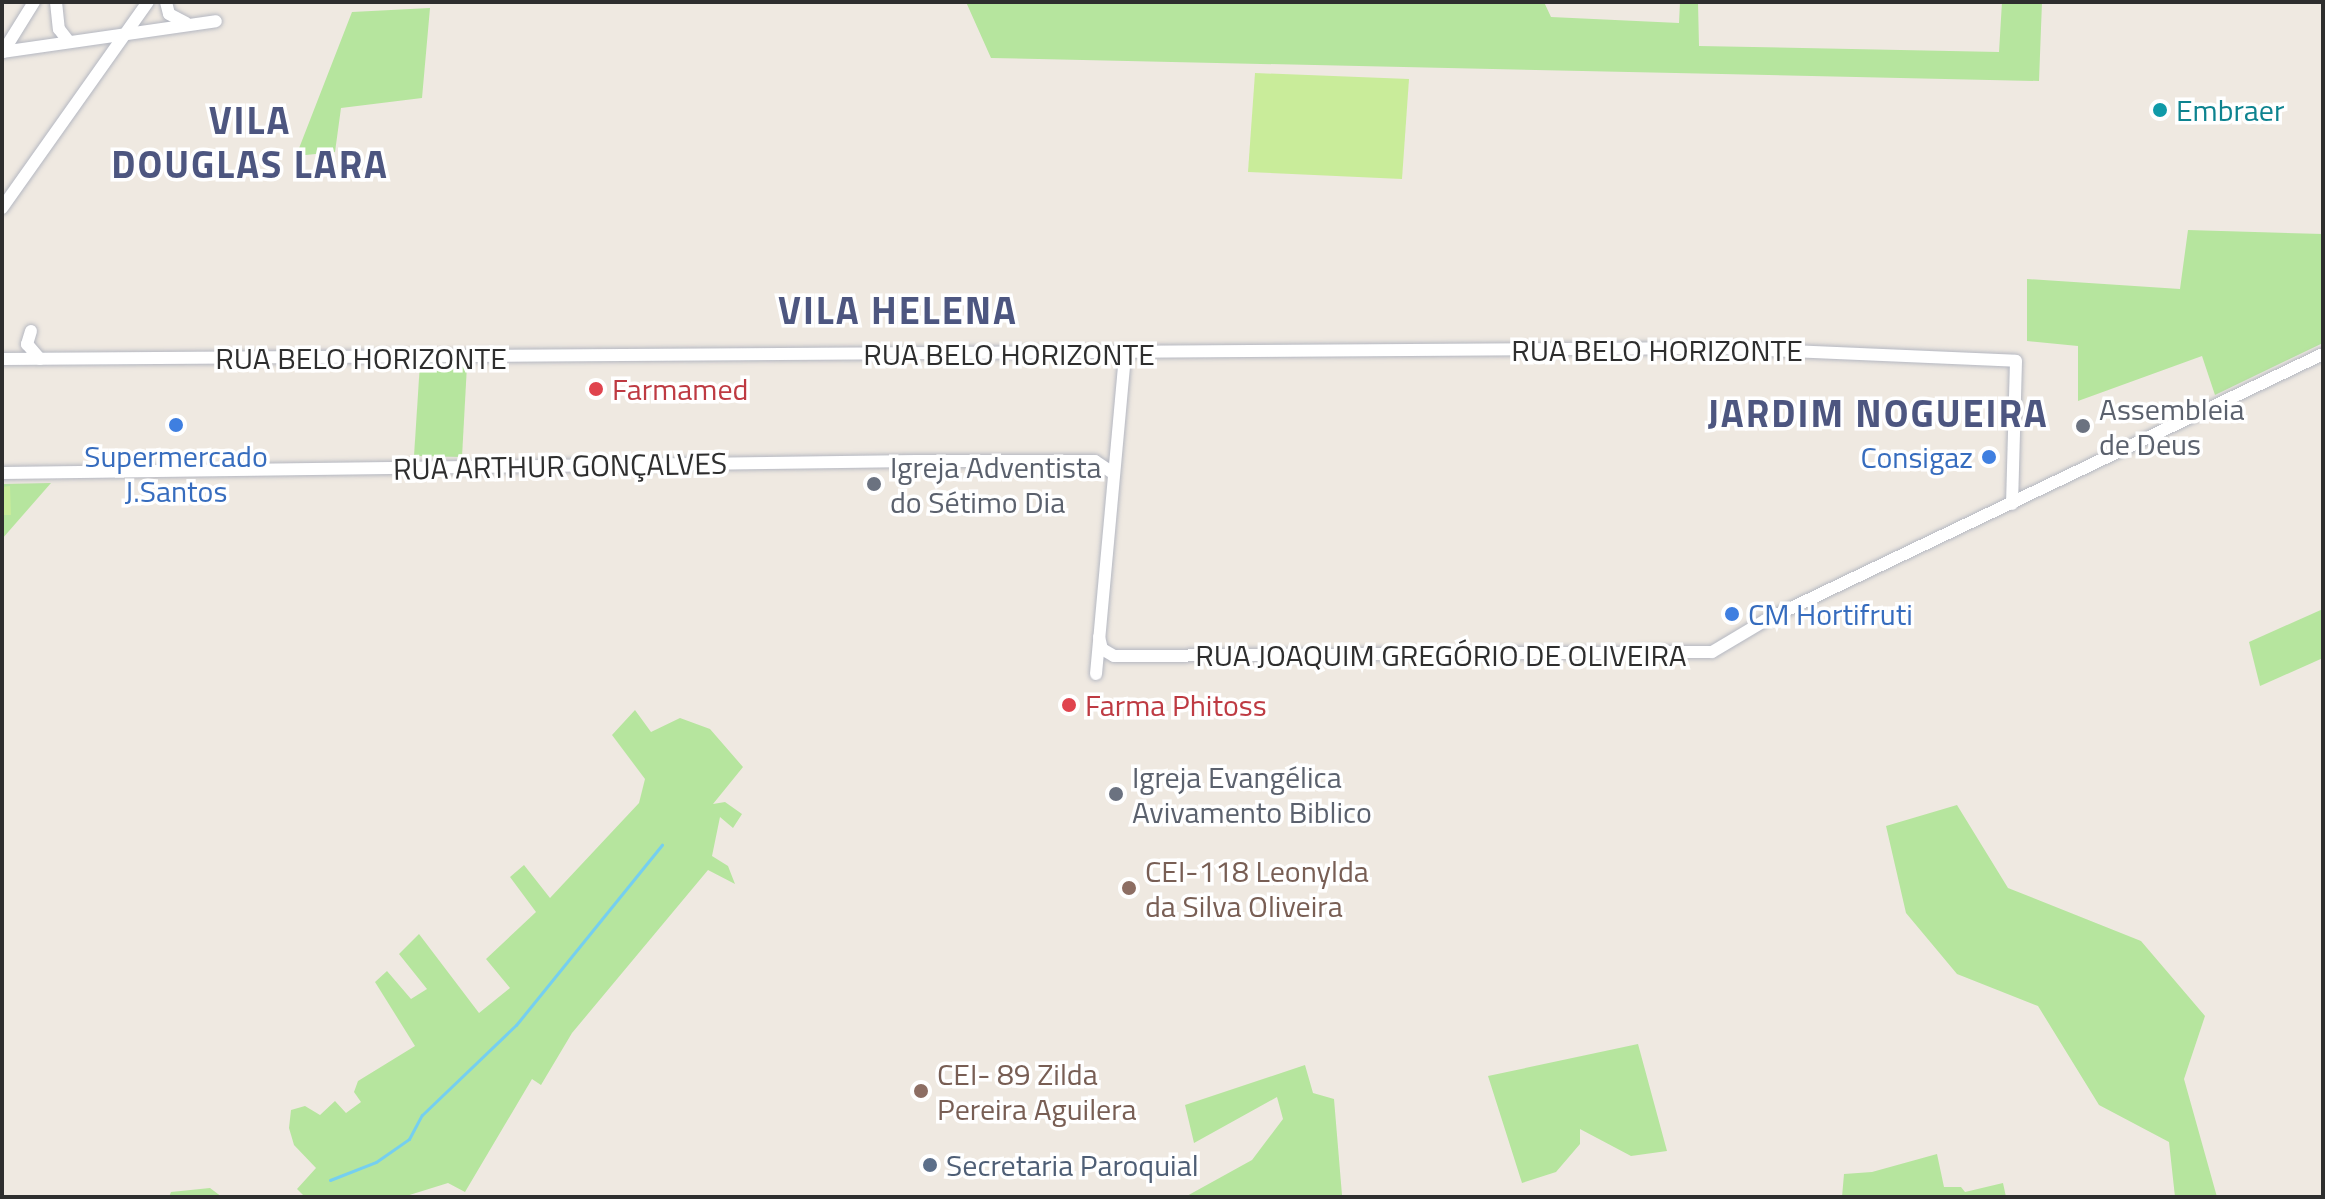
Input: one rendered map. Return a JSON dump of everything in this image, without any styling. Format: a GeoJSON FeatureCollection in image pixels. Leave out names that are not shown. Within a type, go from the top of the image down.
{"type":"FeatureCollection","features":[{"type":"Feature","properties":{"kind":"street"},"geometry":{"type":"LineString","coordinates":[[2,52],[34,2]]}},
{"type":"Feature","properties":{"kind":"street"},"geometry":{"type":"LineString","coordinates":[[56,2],[59,29],[69,42]]}},
{"type":"Feature","properties":{"kind":"street"},"geometry":{"type":"LineString","coordinates":[[2,208],[122,34],[148,2]]}},
{"type":"Feature","properties":{"kind":"street"},"geometry":{"type":"LineString","coordinates":[[166,2],[176,21],[193,23]]}},
{"type":"Feature","properties":{"kind":"street"},"geometry":{"type":"LineString","coordinates":[[2,52],[216,21]]}},
{"type":"Feature","properties":{"kind":"street"},"geometry":{"type":"LineString","coordinates":[[96,37],[107,47],[104,61]]}},
{"type":"Feature","properties":{"kind":"street"},"geometry":{"type":"LineString","coordinates":[[31,331],[27,344],[40,359]]}},
{"type":"Feature","properties":{"kind":"street","name":"RUA BELO HORIZONTE"},"geometry":{"type":"LineString","coordinates":[[2,359],[1721,348],[2016,361],[2012,504]]}},
{"type":"Feature","properties":{"kind":"street"},"geometry":{"type":"LineString","coordinates":[[1099,637],[1102,649],[1114,656],[1096,674],[1099,637],[1113,473],[1125,353]]}},
{"type":"Feature","properties":{"kind":"street","name":"RUA JOAQUIM GREGÓRIO DE OLIVEIRA"},"geometry":{"type":"LineString","coordinates":[[1114,656],[1704,653],[2323,354]]}},
{"type":"Feature","properties":{"kind":"street","name":"RUA ARTHUR GONÇALVES"},"geometry":{"type":"LineString","coordinates":[[2,473],[916,461],[1095,461],[1113,473]]}},
{"type":"Feature","properties":{"kind":"green space"},"geometry":{"type":"Polygon","coordinates":[[[966,2],[1544,2],[1551,17],[1679,23],[1680,2],[1698,2],[1699,46],[1999,52],[2002,2],[2042,2],[2039,81],[991,58],[966,2]]]}},
{"type":"Feature","properties":{"kind":"green space"},"geometry":{"type":"Polygon","coordinates":[[[430,8],[422,98],[341,108],[335,152],[296,156],[352,12],[430,8]]]}},
{"type":"Feature","properties":{"kind":"green space"},"geometry":{"type":"Polygon","coordinates":[[[1255,73],[1409,79],[1402,179],[1248,172],[1255,73]]]}},
{"type":"Feature","properties":{"kind":"green space"},"geometry":{"type":"Polygon","coordinates":[[[2188,230],[2323,234],[2323,343],[2215,395],[2202,356],[2078,401],[2078,346],[2027,341],[2027,279],[2180,289],[2188,230]]]}},
{"type":"Feature","properties":{"kind":"green space"},"geometry":{"type":"Polygon","coordinates":[[[420,363],[467,365],[462,457],[414,456],[420,363]]]}},
{"type":"Feature","properties":{"kind":"green space"},"geometry":{"type":"Polygon","coordinates":[[[51,483],[2,539],[2,484],[51,483]]]}},
{"type":"Feature","properties":{"kind":"green space"},"geometry":{"type":"Polygon","coordinates":[[[10,486],[11,515],[2,515],[2,487],[10,486]]]}},
{"type":"Feature","properties":{"kind":"green space"},"geometry":{"type":"Polygon","coordinates":[[[2323,609],[2323,658],[2260,686],[2249,642],[2323,609]]]}},
{"type":"Feature","properties":{"kind":"green space"},"geometry":{"type":"Polygon","coordinates":[[[635,710],[651,732],[680,718],[710,729],[743,767],[713,804],[725,802],[742,814],[733,828],[720,817],[712,856],[728,866],[735,884],[708,870],[572,1033],[541,1085],[532,1079],[465,1192],[448,1183],[403,1197],[305,1197],[297,1189],[316,1168],[294,1145],[289,1128],[291,1110],[305,1106],[320,1115],[335,1101],[346,1113],[361,1102],[354,1092],[358,1081],[415,1046],[375,982],[387,971],[411,999],[427,989],[399,954],[419,934],[479,1013],[510,988],[486,959],[536,912],[510,877],[524,865],[550,898],[639,803],[645,779],[612,735],[635,710]]]}},
{"type":"Feature","properties":{"kind":"green space"},"geometry":{"type":"Polygon","coordinates":[[[1957,805],[2008,888],[2141,941],[2205,1016],[2184,1079],[2217,1197],[2175,1197],[2169,1142],[2099,1105],[2038,1006],[1957,974],[1906,913],[1886,826],[1957,805]]]}},
{"type":"Feature","properties":{"kind":"green space"},"geometry":{"type":"Polygon","coordinates":[[[1638,1044],[1667,1151],[1631,1156],[1580,1129],[1580,1144],[1556,1172],[1522,1183],[1488,1076],[1638,1044]]]}},
{"type":"Feature","properties":{"kind":"green space"},"geometry":{"type":"Polygon","coordinates":[[[1305,1065],[1313,1093],[1334,1099],[1342,1195],[1348,1197],[1185,1197],[1252,1160],[1283,1119],[1277,1097],[1194,1143],[1185,1105],[1305,1065]]]}},
{"type":"Feature","properties":{"kind":"green space"},"geometry":{"type":"Polygon","coordinates":[[[1937,1154],[1944,1187],[1961,1187],[1965,1192],[2003,1183],[2006,1197],[1842,1197],[1844,1174],[1872,1172],[1937,1154]]]}},
{"type":"Feature","properties":{"kind":"green space"},"geometry":{"type":"Polygon","coordinates":[[[210,1188],[222,1197],[169,1197],[171,1192],[210,1188]]]}},
{"type":"Feature","properties":{"kind":"waterway"},"geometry":{"type":"LineString","coordinates":[[330,1180],[376,1162],[409,1139],[422,1115],[516,1025],[662,845]]}},
{"type":"Feature","properties":{"kind":"place","name":"Embraer"},"geometry":{"type":"Point","coordinates":[2160,110]}},
{"type":"Feature","properties":{"kind":"place","name":"Farmamed"},"geometry":{"type":"Point","coordinates":[596,389]}},
{"type":"Feature","properties":{"kind":"place","name":"Supermercado J.Santos"},"geometry":{"type":"Point","coordinates":[176,425]}},
{"type":"Feature","properties":{"kind":"place","name":"Assembleia de Deus"},"geometry":{"type":"Point","coordinates":[2083,426]}},
{"type":"Feature","properties":{"kind":"place","name":"Consigaz"},"geometry":{"type":"Point","coordinates":[1989,457]}},
{"type":"Feature","properties":{"kind":"place","name":"Igreja Adventista do Sétimo Dia"},"geometry":{"type":"Point","coordinates":[874,484]}},
{"type":"Feature","properties":{"kind":"place","name":"CM Hortifruti"},"geometry":{"type":"Point","coordinates":[1732,614]}},
{"type":"Feature","properties":{"kind":"place","name":"Farma Phitoss"},"geometry":{"type":"Point","coordinates":[1069,705]}},
{"type":"Feature","properties":{"kind":"place","name":"Igreja Evangélica Avivamento Biblico"},"geometry":{"type":"Point","coordinates":[1116,794]}},
{"type":"Feature","properties":{"kind":"place","name":"CEI-118 Leonylda da Silva Oliveira"},"geometry":{"type":"Point","coordinates":[1129,888]}},
{"type":"Feature","properties":{"kind":"place","name":"CEI- 89 Zilda Pereira Aguilera"},"geometry":{"type":"Point","coordinates":[921,1091]}},
{"type":"Feature","properties":{"kind":"place","name":"Secretaria Paroquial"},"geometry":{"type":"Point","coordinates":[930,1165]}},
{"type":"Feature","properties":{"kind":"district","name":"VILA DOUGLAS LARA"},"geometry":{"type":"Point","coordinates":[250,143]}},
{"type":"Feature","properties":{"kind":"district","name":"VILA HELENA"},"geometry":{"type":"Point","coordinates":[898,311]}},
{"type":"Feature","properties":{"kind":"district","name":"JARDIM NOGUEIRA"},"geometry":{"type":"Point","coordinates":[1878,414]}}]}
